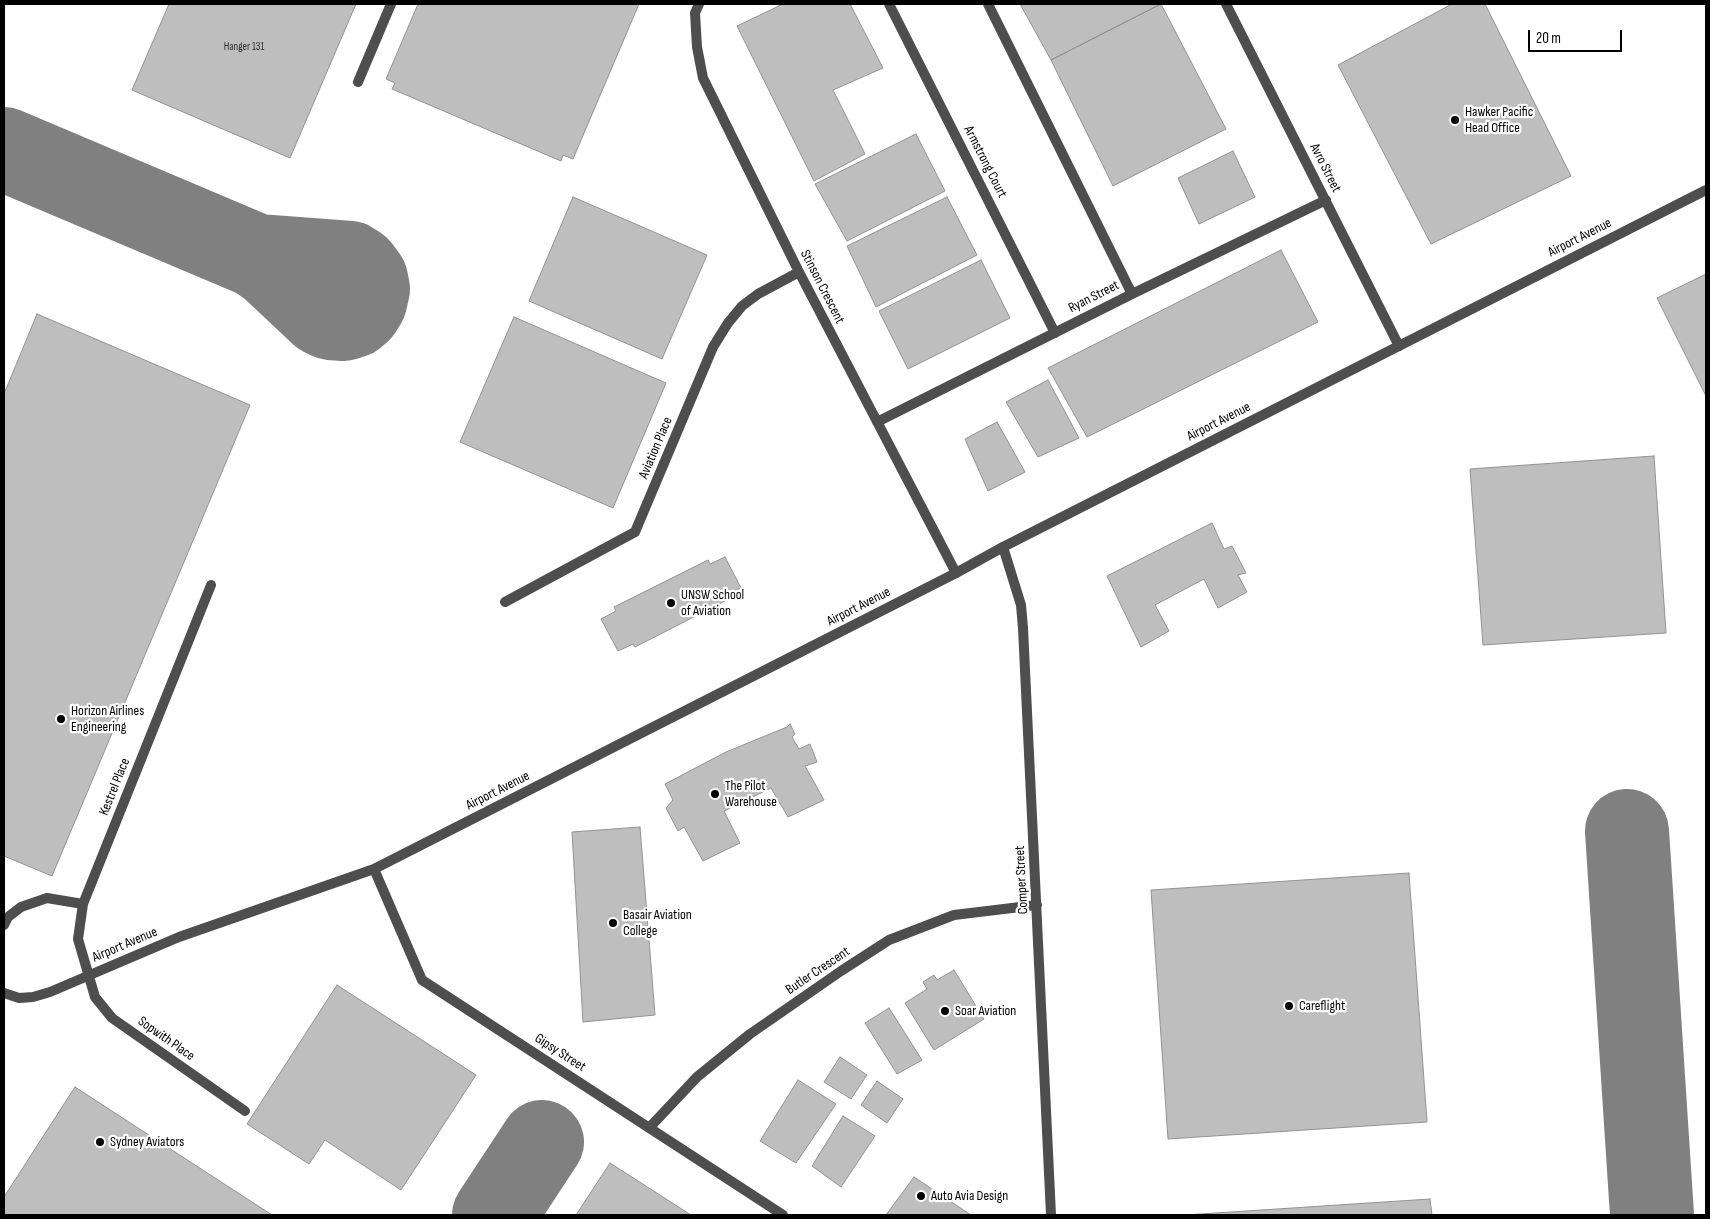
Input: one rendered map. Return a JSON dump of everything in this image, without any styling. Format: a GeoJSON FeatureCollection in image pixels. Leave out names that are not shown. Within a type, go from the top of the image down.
{"type":"FeatureCollection","features":[{"type":"Feature","properties":{"kind":"street"},"geometry":{"type":"LineString","coordinates":[[358,82],[391,4]]}},
{"type":"Feature","properties":{"kind":"street","name":"Stinson Crescent"},"geometry":{"type":"LineString","coordinates":[[699,4],[695,13],[697,47],[703,78],[799,272],[956,573]]}},
{"type":"Feature","properties":{"kind":"street","name":"Armstrong Court"},"geometry":{"type":"LineString","coordinates":[[890,4],[1055,332]]}},
{"type":"Feature","properties":{"kind":"street"},"geometry":{"type":"LineString","coordinates":[[988,4],[1132,294]]}},
{"type":"Feature","properties":{"kind":"street","name":"Avro Street"},"geometry":{"type":"LineString","coordinates":[[1226,4],[1399,346]]}},
{"type":"Feature","properties":{"kind":"street","name":"Airport Avenue"},"geometry":{"type":"LineString","coordinates":[[4,993],[19,998],[33,997],[50,992],[179,937],[374,869],[1706,190]]}},
{"type":"Feature","properties":{"kind":"street","name":"Ryan Street"},"geometry":{"type":"LineString","coordinates":[[876,422],[1132,294],[1326,200]]}},
{"type":"Feature","properties":{"kind":"street","name":"Aviation Place"},"geometry":{"type":"LineString","coordinates":[[505,602],[635,532],[714,347],[728,323],[742,306],[758,294],[799,272]]}},
{"type":"Feature","properties":{"kind":"street","name":"Comper Street"},"geometry":{"type":"LineString","coordinates":[[1003,547],[1016,587],[1022,620],[1051,1215]]}},
{"type":"Feature","properties":{"kind":"street","name":"Kestrel Place"},"geometry":{"type":"LineString","coordinates":[[88,975],[78,939],[83,904],[211,585]]}},
{"type":"Feature","properties":{"kind":"street","name":"Gipsy Street"},"geometry":{"type":"LineString","coordinates":[[374,869],[422,980],[783,1215]]}},
{"type":"Feature","properties":{"kind":"street"},"geometry":{"type":"LineString","coordinates":[[4,924],[8,917],[21,907],[48,898],[83,904]]}},
{"type":"Feature","properties":{"kind":"street","name":"Butler Crescent"},"geometry":{"type":"LineString","coordinates":[[650,1128],[697,1077],[750,1034],[889,940],[954,915],[1037,905]]}},
{"type":"Feature","properties":{"kind":"street","name":"Sopwith Place"},"geometry":{"type":"LineString","coordinates":[[88,975],[95,996],[112,1018],[245,1111]]}},
{"type":"Feature","properties":{"kind":"building"},"geometry":{"type":"Polygon","coordinates":[[[169,4],[356,4],[290,158],[132,90],[169,4]]]}},
{"type":"Feature","properties":{"kind":"building"},"geometry":{"type":"Polygon","coordinates":[[[418,4],[639,4],[573,159],[563,155],[561,161],[392,89],[395,83],[386,79],[418,4]]]}},
{"type":"Feature","properties":{"kind":"building"},"geometry":{"type":"Polygon","coordinates":[[[783,4],[850,4],[883,68],[833,90],[865,154],[814,181],[737,26],[783,4]]]}},
{"type":"Feature","properties":{"kind":"building"},"geometry":{"type":"Polygon","coordinates":[[[1020,4],[1161,4],[1051,60],[1020,4]]]}},
{"type":"Feature","properties":{"kind":"building"},"geometry":{"type":"Polygon","coordinates":[[[1161,4],[1226,129],[1113,186],[1051,60],[1161,4]]]}},
{"type":"Feature","properties":{"kind":"building","name":"Hawker Pacific Head Office"},"geometry":{"type":"Polygon","coordinates":[[[1452,4],[1485,4],[1571,176],[1431,244],[1338,65],[1452,4]]]}},
{"type":"Feature","properties":{"kind":"building"},"geometry":{"type":"Polygon","coordinates":[[[916,134],[945,191],[847,241],[815,184],[916,134]]]}},
{"type":"Feature","properties":{"kind":"building"},"geometry":{"type":"Polygon","coordinates":[[[1233,151],[1255,197],[1199,224],[1178,178],[1233,151]]]}},
{"type":"Feature","properties":{"kind":"building"},"geometry":{"type":"Polygon","coordinates":[[[573,197],[707,255],[662,359],[529,301],[573,197]]]}},
{"type":"Feature","properties":{"kind":"building"},"geometry":{"type":"Polygon","coordinates":[[[947,197],[977,255],[876,307],[847,246],[947,197]]]}},
{"type":"Feature","properties":{"kind":"building"},"geometry":{"type":"Polygon","coordinates":[[[1281,250],[1318,322],[1087,437],[1048,368],[1281,250]]]}},
{"type":"Feature","properties":{"kind":"building"},"geometry":{"type":"Polygon","coordinates":[[[981,260],[1010,318],[908,369],[879,311],[981,260]]]}},
{"type":"Feature","properties":{"kind":"building"},"geometry":{"type":"Polygon","coordinates":[[[1706,274],[1706,396],[1657,298],[1706,274]]]}},
{"type":"Feature","properties":{"kind":"building","name":"Horizon Airlines Engineering"},"geometry":{"type":"Polygon","coordinates":[[[37,314],[250,405],[52,876],[4,856],[4,394],[37,314]]]}},
{"type":"Feature","properties":{"kind":"building"},"geometry":{"type":"Polygon","coordinates":[[[514,317],[666,383],[613,508],[460,442],[514,317]]]}},
{"type":"Feature","properties":{"kind":"building"},"geometry":{"type":"Polygon","coordinates":[[[1048,380],[1079,438],[1038,457],[1006,402],[1048,380]]]}},
{"type":"Feature","properties":{"kind":"building"},"geometry":{"type":"Polygon","coordinates":[[[997,422],[1025,472],[988,491],[965,439],[997,422]]]}},
{"type":"Feature","properties":{"kind":"building"},"geometry":{"type":"Polygon","coordinates":[[[1654,456],[1666,633],[1483,645],[1470,469],[1654,456]]]}},
{"type":"Feature","properties":{"kind":"building"},"geometry":{"type":"Polygon","coordinates":[[[1212,523],[1224,549],[1232,546],[1246,573],[1238,575],[1247,592],[1218,608],[1204,579],[1155,605],[1169,631],[1141,647],[1107,576],[1212,523]]]}},
{"type":"Feature","properties":{"kind":"building","name":"UNSW School of Aviation"},"geometry":{"type":"Polygon","coordinates":[[[725,557],[741,588],[725,596],[727,600],[635,647],[633,644],[618,651],[601,619],[616,611],[614,607],[708,560],[710,564],[725,557]]]}},
{"type":"Feature","properties":{"kind":"building","name":"The Pilot Warehouse"},"geometry":{"type":"Polygon","coordinates":[[[790,724],[795,734],[792,737],[799,749],[810,744],[817,762],[805,766],[824,800],[788,817],[771,788],[724,811],[740,843],[703,861],[684,827],[678,831],[666,808],[673,800],[665,784],[726,752],[787,727],[790,724]]]}},
{"type":"Feature","properties":{"kind":"building","name":"Basair Aviation College"},"geometry":{"type":"Polygon","coordinates":[[[640,827],[655,1015],[583,1022],[572,832],[640,827]]]}},
{"type":"Feature","properties":{"kind":"building","name":"Careflight"},"geometry":{"type":"Polygon","coordinates":[[[1409,873],[1427,1122],[1168,1139],[1151,890],[1409,873]]]}},
{"type":"Feature","properties":{"kind":"building","name":"Soar Aviation"},"geometry":{"type":"Polygon","coordinates":[[[954,970],[984,1019],[934,1050],[905,1003],[927,989],[923,982],[934,975],[937,980],[954,970]]]}},
{"type":"Feature","properties":{"kind":"building"},"geometry":{"type":"Polygon","coordinates":[[[337,985],[476,1075],[401,1190],[325,1140],[309,1164],[247,1124],[337,985]]]}},
{"type":"Feature","properties":{"kind":"building"},"geometry":{"type":"Polygon","coordinates":[[[889,1008],[922,1060],[897,1074],[865,1023],[889,1008]]]}},
{"type":"Feature","properties":{"kind":"building"},"geometry":{"type":"Polygon","coordinates":[[[840,1057],[867,1075],[851,1099],[824,1082],[840,1057]]]}},
{"type":"Feature","properties":{"kind":"building"},"geometry":{"type":"Polygon","coordinates":[[[798,1080],[836,1104],[796,1163],[760,1141],[798,1080]]]}},
{"type":"Feature","properties":{"kind":"building"},"geometry":{"type":"Polygon","coordinates":[[[877,1081],[903,1099],[887,1123],[861,1105],[877,1081]]]}},
{"type":"Feature","properties":{"kind":"building","name":"Sydney Aviators"},"geometry":{"type":"Polygon","coordinates":[[[75,1087],[272,1215],[4,1215],[4,1197],[75,1087]]]}},
{"type":"Feature","properties":{"kind":"building"},"geometry":{"type":"Polygon","coordinates":[[[843,1116],[875,1136],[841,1187],[812,1166],[843,1116]]]}},
{"type":"Feature","properties":{"kind":"building"},"geometry":{"type":"Polygon","coordinates":[[[610,1163],[691,1215],[576,1215],[610,1163]]]}},
{"type":"Feature","properties":{"kind":"building","name":"Auto Avia Design"},"geometry":{"type":"Polygon","coordinates":[[[914,1177],[971,1215],[886,1215],[914,1177]]]}},
{"type":"Feature","properties":{"kind":"building"},"geometry":{"type":"Polygon","coordinates":[[[1430,1199],[1432,1215],[1185,1215],[1430,1199]]]}},
{"type":"Feature","properties":{"kind":"taxiway"},"geometry":{"type":"LineString","coordinates":[[4,149],[257,256],[350,263],[358,268],[366,279],[368,289],[365,302],[353,316],[344,319],[330,318],[322,314],[271,266],[257,256]]}},
{"type":"Feature","properties":{"kind":"taxiway"},"geometry":{"type":"LineString","coordinates":[[1627,831],[1652,1215]]}},
{"type":"Feature","properties":{"kind":"taxiway"},"geometry":{"type":"LineString","coordinates":[[494,1215],[542,1142]]}},
{"type":"Feature","properties":{"kind":"place","name":"Hawker Pacific Head Office"},"geometry":{"type":"Point","coordinates":[1455,120]}},
{"type":"Feature","properties":{"kind":"place","name":"UNSW School of Aviation"},"geometry":{"type":"Point","coordinates":[671,603]}},
{"type":"Feature","properties":{"kind":"place","name":"Horizon Airlines Engineering"},"geometry":{"type":"Point","coordinates":[61,719]}},
{"type":"Feature","properties":{"kind":"place","name":"The Pilot Warehouse"},"geometry":{"type":"Point","coordinates":[715,794]}},
{"type":"Feature","properties":{"kind":"place","name":"Basair Aviation College"},"geometry":{"type":"Point","coordinates":[613,923]}},
{"type":"Feature","properties":{"kind":"place","name":"Careflight"},"geometry":{"type":"Point","coordinates":[1289,1006]}},
{"type":"Feature","properties":{"kind":"place","name":"Soar Aviation"},"geometry":{"type":"Point","coordinates":[945,1011]}},
{"type":"Feature","properties":{"kind":"place","name":"Sydney Aviators"},"geometry":{"type":"Point","coordinates":[100,1142]}},
{"type":"Feature","properties":{"kind":"place","name":"Auto Avia Design"},"geometry":{"type":"Point","coordinates":[921,1196]}}]}
